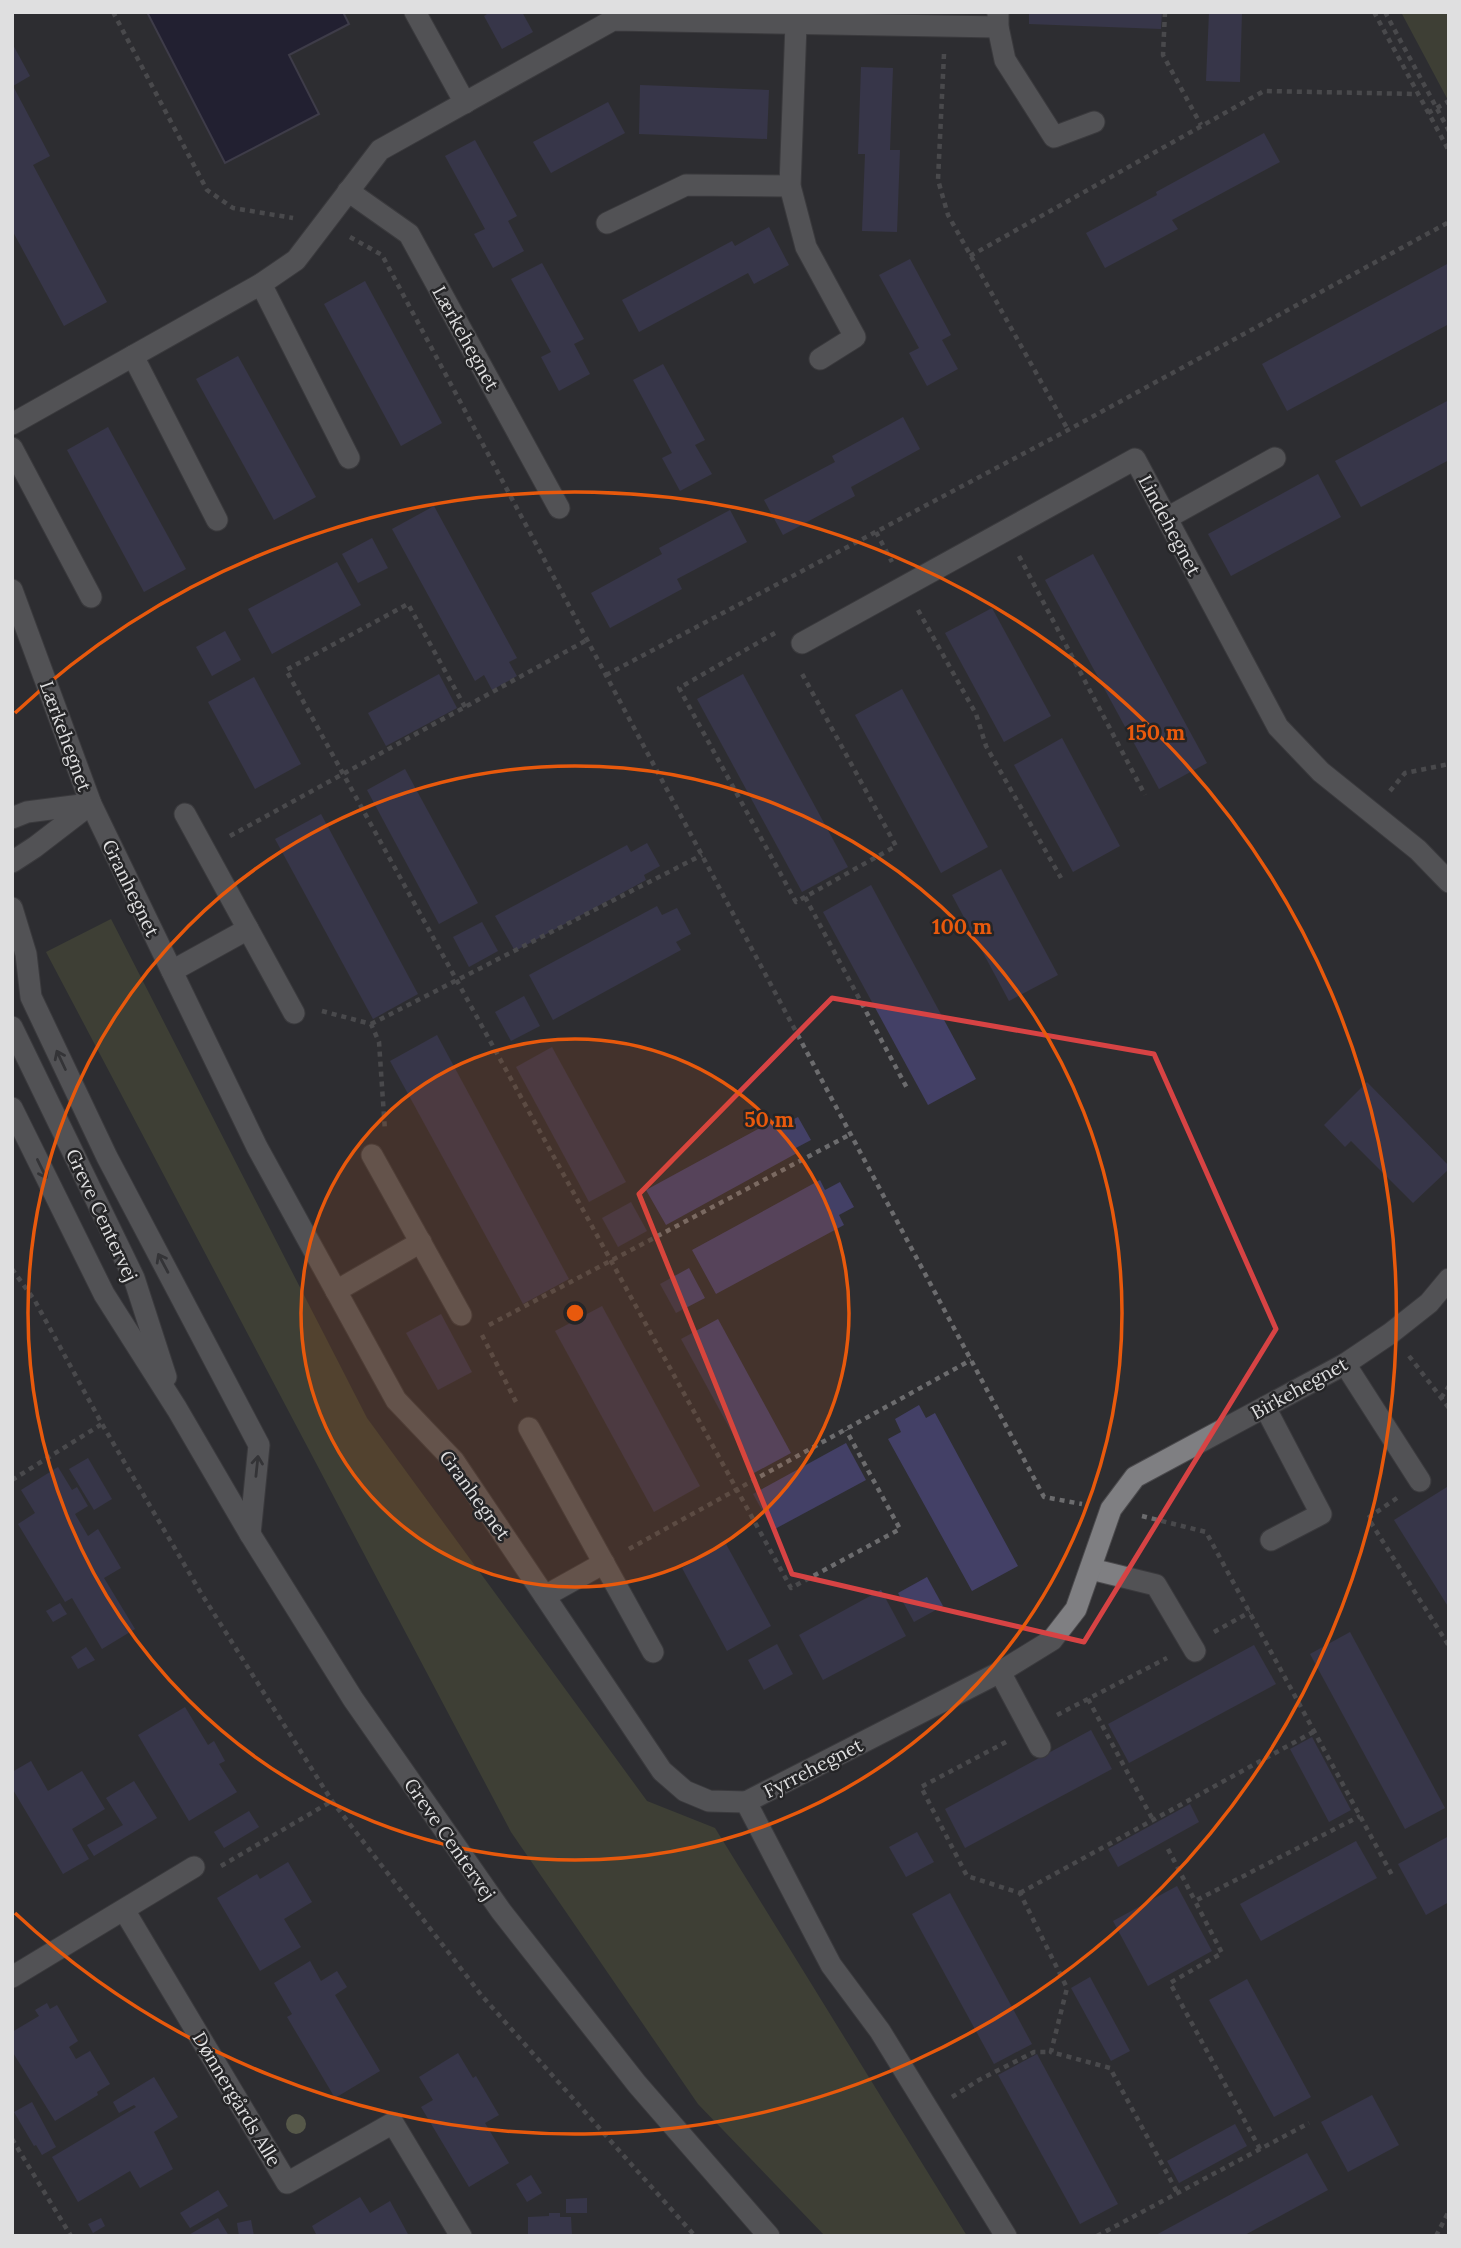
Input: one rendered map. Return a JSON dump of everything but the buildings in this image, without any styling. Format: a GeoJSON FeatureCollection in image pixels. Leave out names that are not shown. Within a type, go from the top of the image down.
{"type":"FeatureCollection","features":[{"type":"Feature","properties":{"kind":"street"},"geometry":{"type":"LineString","coordinates":[[415,12],[465,103]]}},
{"type":"Feature","properties":{"kind":"street"},"geometry":{"type":"LineString","coordinates":[[12,424],[261,284],[296,260],[380,150],[613,20],[724,17],[796,24],[945,26],[998,20],[1004,60],[1054,137],[1094,122]]}},
{"type":"Feature","properties":{"kind":"street"},"geometry":{"type":"LineString","coordinates":[[796,24],[790,186],[806,247],[855,337],[820,359]]}},
{"type":"Feature","properties":{"kind":"street"},"geometry":{"type":"LineString","coordinates":[[607,223],[686,184],[790,186]]}},
{"type":"Feature","properties":{"kind":"street","name":"Lærkehegnet"},"geometry":{"type":"LineString","coordinates":[[348,191],[410,234],[559,508]]}},
{"type":"Feature","properties":{"kind":"street"},"geometry":{"type":"LineString","coordinates":[[261,284],[349,458]]}},
{"type":"Feature","properties":{"kind":"street"},"geometry":{"type":"LineString","coordinates":[[133,356],[217,520]]}},
{"type":"Feature","properties":{"kind":"street"},"geometry":{"type":"LineString","coordinates":[[12,448],[91,597]]}},
{"type":"Feature","properties":{"kind":"street"},"geometry":{"type":"LineString","coordinates":[[1167,518],[1275,458]]}},
{"type":"Feature","properties":{"kind":"street","name":"Lindehegnet"},"geometry":{"type":"LineString","coordinates":[[796,646],[1135,460],[1278,727],[1321,772],[1418,850],[1448,878]]}},
{"type":"Feature","properties":{"kind":"street","name":"Lærkehegnet"},"geometry":{"type":"LineString","coordinates":[[12,590],[91,804]]}},
{"type":"Feature","properties":{"kind":"street","name":"Lærkehegnet"},"geometry":{"type":"LineString","coordinates":[[12,818],[27,813],[91,804]]}},
{"type":"Feature","properties":{"kind":"street","name":"Lærkehegnet"},"geometry":{"type":"LineString","coordinates":[[12,862],[91,804]]}},
{"type":"Feature","properties":{"kind":"street","name":"Granhegnet"},"geometry":{"type":"LineString","coordinates":[[91,804],[257,1147],[396,1400],[454,1461],[662,1770],[685,1791],[709,1801],[746,1802]]}},
{"type":"Feature","properties":{"kind":"street"},"geometry":{"type":"LineString","coordinates":[[185,814],[294,1013]]}},
{"type":"Feature","properties":{"kind":"street"},"geometry":{"type":"LineString","coordinates":[[12,883],[14,875],[35,847]]}},
{"type":"Feature","properties":{"kind":"street"},"geometry":{"type":"LineString","coordinates":[[12,908],[26,954],[31,997],[107,1157],[259,1445],[250,1534]]}},
{"type":"Feature","properties":{"kind":"street"},"geometry":{"type":"LineString","coordinates":[[172,971],[248,929]]}},
{"type":"Feature","properties":{"kind":"street","name":"Greve Centervej"},"geometry":{"type":"LineString","coordinates":[[12,1027],[134,1278],[177,1409]]}},
{"type":"Feature","properties":{"kind":"street","name":"Greve Centervej"},"geometry":{"type":"LineString","coordinates":[[12,1108],[104,1294],[353,1699],[501,1911],[637,2084],[769,2236]]}},
{"type":"Feature","properties":{"kind":"street"},"geometry":{"type":"LineString","coordinates":[[373,1155],[461,1315]]}},
{"type":"Feature","properties":{"kind":"street"},"geometry":{"type":"LineString","coordinates":[[336,1290],[421,1242]]}},
{"type":"Feature","properties":{"kind":"street","name":"Birkehegnet"},"geometry":{"type":"LineString","coordinates":[[1135,1477],[1345,1364],[1429,1303],[1449,1279]]}},
{"type":"Feature","properties":{"kind":"street"},"geometry":{"type":"LineString","coordinates":[[1345,1364],[1420,1481]]}},
{"type":"Feature","properties":{"kind":"street"},"geometry":{"type":"LineString","coordinates":[[1265,1407],[1321,1514],[1271,1540]]}},
{"type":"Feature","properties":{"kind":"street"},"geometry":{"type":"LineString","coordinates":[[529,1428],[653,1652]]}},
{"type":"Feature","properties":{"kind":"street","name":"Fyrrehegnet"},"geometry":{"type":"LineString","coordinates":[[1006,2236],[880,2031],[831,1965],[746,1802],[1000,1672],[1052,1640],[1076,1609],[1111,1509],[1135,1477]]}},
{"type":"Feature","properties":{"kind":"street"},"geometry":{"type":"LineString","coordinates":[[545,1596],[604,1563]]}},
{"type":"Feature","properties":{"kind":"street"},"geometry":{"type":"LineString","coordinates":[[1091,1569],[1156,1585],[1194,1648]]}},
{"type":"Feature","properties":{"kind":"street"},"geometry":{"type":"LineString","coordinates":[[1000,1672],[1035,1738]]}},
{"type":"Feature","properties":{"kind":"street"},"geometry":{"type":"LineString","coordinates":[[12,1977],[194,1867]]}},
{"type":"Feature","properties":{"kind":"street","name":"Dønnergårds Alle"},"geometry":{"type":"LineString","coordinates":[[124,1910],[287,2183],[393,2123],[461,2236]]}},
{"type":"Feature","properties":{"kind":"path"},"geometry":{"type":"LineString","coordinates":[[113,12],[207,190],[233,208],[325,223],[382,256],[1044,1497],[1111,1509],[1206,1532],[1392,1875]]}},
{"type":"Feature","properties":{"kind":"path"},"geometry":{"type":"LineString","coordinates":[[1165,12],[1163,55],[1201,125]]}},
{"type":"Feature","properties":{"kind":"path"},"geometry":{"type":"LineString","coordinates":[[1374,12],[1449,151]]}},
{"type":"Feature","properties":{"kind":"path"},"geometry":{"type":"LineString","coordinates":[[1385,12],[1449,131]]}},
{"type":"Feature","properties":{"kind":"path"},"geometry":{"type":"LineString","coordinates":[[945,26],[938,180],[948,215],[1068,430]]}},
{"type":"Feature","properties":{"kind":"path"},"geometry":{"type":"LineString","coordinates":[[970,256],[1264,91],[1418,94]]}},
{"type":"Feature","properties":{"kind":"path"},"geometry":{"type":"LineString","coordinates":[[1428,113],[1449,101]]}},
{"type":"Feature","properties":{"kind":"path"},"geometry":{"type":"LineString","coordinates":[[606,675],[1068,430],[1449,222]]}},
{"type":"Feature","properties":{"kind":"path"},"geometry":{"type":"LineString","coordinates":[[1007,530],[1145,795]]}},
{"type":"Feature","properties":{"kind":"path"},"geometry":{"type":"LineString","coordinates":[[904,586],[976,714],[986,746],[1061,878]]}},
{"type":"Feature","properties":{"kind":"path"},"geometry":{"type":"LineString","coordinates":[[465,707],[408,604],[286,670],[791,1588],[900,1529],[846,1430]]}},
{"type":"Feature","properties":{"kind":"path"},"geometry":{"type":"LineString","coordinates":[[778,632],[796,646],[896,846],[796,902],[678,688],[778,632]]}},
{"type":"Feature","properties":{"kind":"path"},"geometry":{"type":"LineString","coordinates":[[205,850],[587,640]]}},
{"type":"Feature","properties":{"kind":"path"},"geometry":{"type":"LineString","coordinates":[[1373,813],[1405,773],[1449,764]]}},
{"type":"Feature","properties":{"kind":"path"},"geometry":{"type":"LineString","coordinates":[[294,1013],[312,1008],[371,1024],[702,855]]}},
{"type":"Feature","properties":{"kind":"path"},"geometry":{"type":"LineString","coordinates":[[805,897],[908,1090]]}},
{"type":"Feature","properties":{"kind":"path"},"geometry":{"type":"LineString","coordinates":[[371,1024],[379,1042],[385,1142],[373,1155]]}},
{"type":"Feature","properties":{"kind":"path"},"geometry":{"type":"LineString","coordinates":[[529,1428],[479,1330],[851,1134]]}},
{"type":"Feature","properties":{"kind":"path"},"geometry":{"type":"LineString","coordinates":[[12,1269],[36,1301],[102,1424],[201,1593],[332,1801],[482,1996],[695,2236]]}},
{"type":"Feature","properties":{"kind":"path"},"geometry":{"type":"LineString","coordinates":[[1391,1333],[1449,1408]]}},
{"type":"Feature","properties":{"kind":"path"},"geometry":{"type":"LineString","coordinates":[[604,1563],[971,1360]]}},
{"type":"Feature","properties":{"kind":"path"},"geometry":{"type":"LineString","coordinates":[[1441,1398],[1449,1386]]}},
{"type":"Feature","properties":{"kind":"path"},"geometry":{"type":"LineString","coordinates":[[12,1480],[102,1424]]}},
{"type":"Feature","properties":{"kind":"path"},"geometry":{"type":"LineString","coordinates":[[1420,1481],[1368,1518],[1449,1646]]}},
{"type":"Feature","properties":{"kind":"path"},"geometry":{"type":"LineString","coordinates":[[1051,2052],[1067,1988],[1020,1893],[967,1875],[920,1787],[1035,1738],[1088,1699],[1194,1648],[1250,1612]]}},
{"type":"Feature","properties":{"kind":"path"},"geometry":{"type":"LineString","coordinates":[[1088,1699],[1153,1820]]}},
{"type":"Feature","properties":{"kind":"path"},"geometry":{"type":"LineString","coordinates":[[1020,1893],[1315,1731]]}},
{"type":"Feature","properties":{"kind":"path"},"geometry":{"type":"LineString","coordinates":[[194,1867],[211,1871],[332,1801]]}},
{"type":"Feature","properties":{"kind":"path"},"geometry":{"type":"LineString","coordinates":[[1195,1902],[1360,1816]]}},
{"type":"Feature","properties":{"kind":"path"},"geometry":{"type":"LineString","coordinates":[[1168,1849],[1222,1953],[1170,1983],[1260,2149]]}},
{"type":"Feature","properties":{"kind":"path"},"geometry":{"type":"LineString","coordinates":[[930,2112],[979,2080],[1034,2052],[1051,2052],[1110,2068],[1177,2192]]}},
{"type":"Feature","properties":{"kind":"path"},"geometry":{"type":"LineString","coordinates":[[1097,2236],[1308,2123]]}},
{"type":"Feature","properties":{"kind":"path"},"geometry":{"type":"LineString","coordinates":[[12,2139],[71,2236]]}},
{"type":"Feature","properties":{"kind":"path"},"geometry":{"type":"LineString","coordinates":[[1436,2236],[1449,2211]]}},
{"type":"Feature","properties":{"kind":"highlighted area"},"geometry":{"type":"Polygon","coordinates":[[[832,998],[1154,1054],[1276,1329],[1084,1642],[792,1574],[639,1194],[832,998]]]}},
{"type":"Feature","properties":{"kind":"green space"},"geometry":{"type":"Polygon","coordinates":[[[1401,12],[1449,12],[1449,102],[1401,12]]]}},
{"type":"Feature","properties":{"kind":"green space"},"geometry":{"type":"Polygon","coordinates":[[[111,919],[367,1418],[647,1801],[715,1828],[967,2236],[825,2236],[698,2104],[511,1832],[46,952],[111,919]]]}},
{"type":"Feature","properties":{"kind":"shaded area"},"geometry":{"type":"Polygon","coordinates":[[[147,12],[343,12],[349,24],[289,55],[319,114],[225,163],[147,12]]]}}]}
